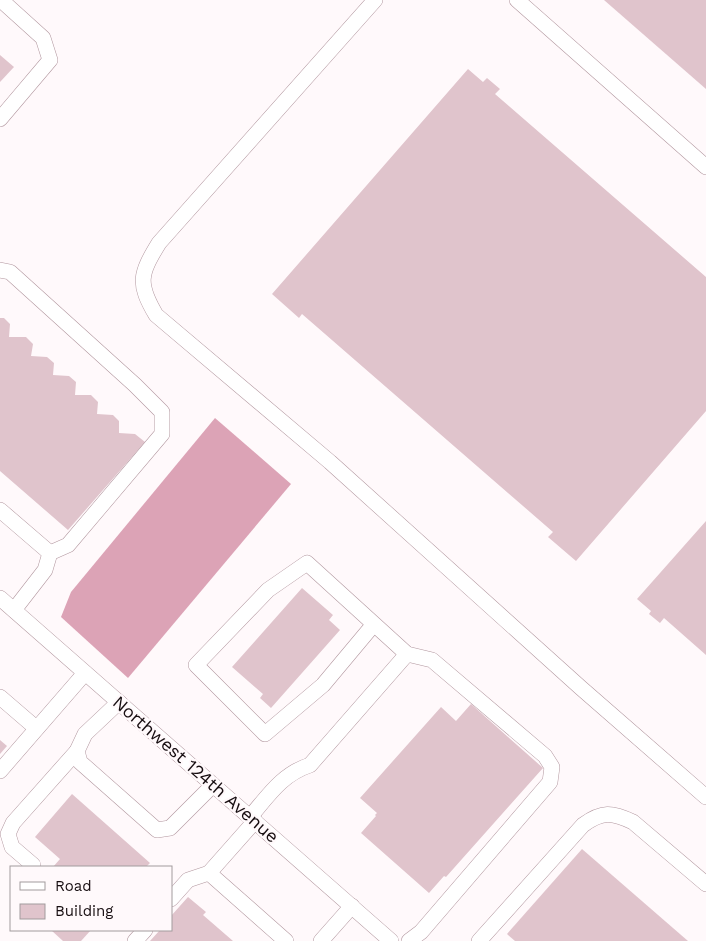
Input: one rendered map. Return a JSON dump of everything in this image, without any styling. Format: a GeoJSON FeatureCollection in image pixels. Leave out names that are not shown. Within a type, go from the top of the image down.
{"type":"FeatureCollection","features":[{"type":"Feature","properties":{"kind":"street"},"geometry":{"type":"LineString","coordinates":[[0,119],[50,60],[43,38],[1,0]]}},
{"type":"Feature","properties":{"kind":"street"},"geometry":{"type":"LineString","coordinates":[[375,0],[159,243],[145,266],[143,284],[148,300],[156,315],[330,462],[581,688],[706,797]]}},
{"type":"Feature","properties":{"kind":"street"},"geometry":{"type":"LineString","coordinates":[[517,0],[706,167]]}},
{"type":"Feature","properties":{"kind":"street"},"geometry":{"type":"LineString","coordinates":[[0,270],[10,272],[135,385],[162,412],[162,434],[68,545],[50,553],[45,570],[14,610]]}},
{"type":"Feature","properties":{"kind":"street"},"geometry":{"type":"LineString","coordinates":[[0,510],[50,553]]}},
{"type":"Feature","properties":{"kind":"street"},"geometry":{"type":"LineString","coordinates":[[374,624],[323,685],[265,734],[196,665],[268,590],[307,563],[374,624],[406,654],[432,660],[545,756],[552,767],[550,782],[421,932],[409,941]]}},
{"type":"Feature","properties":{"kind":"street","name":"Northwest 124th Avenue"},"geometry":{"type":"LineString","coordinates":[[0,598],[391,941]]}},
{"type":"Feature","properties":{"kind":"street"},"geometry":{"type":"LineString","coordinates":[[172,898],[188,880],[209,873],[278,784],[296,770],[310,765],[406,654]]}},
{"type":"Feature","properties":{"kind":"street"},"geometry":{"type":"LineString","coordinates":[[0,771],[85,672]]}},
{"type":"Feature","properties":{"kind":"street"},"geometry":{"type":"LineString","coordinates":[[0,697],[36,728]]}},
{"type":"Feature","properties":{"kind":"street"},"geometry":{"type":"LineString","coordinates":[[33,865],[12,847],[8,834],[13,823],[78,751],[85,734],[119,702]]}},
{"type":"Feature","properties":{"kind":"street"},"geometry":{"type":"LineString","coordinates":[[78,751],[80,762],[157,830],[170,828],[213,785]]}},
{"type":"Feature","properties":{"kind":"street"},"geometry":{"type":"LineString","coordinates":[[479,941],[583,825],[594,817],[605,814],[619,816],[633,822],[706,884]]}},
{"type":"Feature","properties":{"kind":"street"},"geometry":{"type":"LineString","coordinates":[[209,873],[286,941]]}},
{"type":"Feature","properties":{"kind":"street"},"geometry":{"type":"LineString","coordinates":[[321,941],[352,906]]}},
{"type":"Feature","properties":{"kind":"street"},"geometry":{"type":"LineString","coordinates":[[135,941],[144,931]]}},
{"type":"Feature","properties":{"kind":"shaded area"},"geometry":{"type":"Polygon","coordinates":[[[215,418],[291,484],[128,678],[61,617],[71,592],[215,418]]]}},
{"type":"Feature","properties":{"kind":"building"},"geometry":{"type":"Polygon","coordinates":[[[604,0],[706,0],[706,89],[604,0]]]}},
{"type":"Feature","properties":{"kind":"building"},"geometry":{"type":"Polygon","coordinates":[[[0,55],[14,67],[0,82],[0,55]]]}},
{"type":"Feature","properties":{"kind":"building"},"geometry":{"type":"Polygon","coordinates":[[[468,69],[483,82],[487,78],[500,89],[495,94],[706,277],[706,411],[576,561],[548,537],[553,532],[302,314],[299,318],[272,294],[468,69]]]}},
{"type":"Feature","properties":{"kind":"building"},"geometry":{"type":"Polygon","coordinates":[[[0,318],[4,318],[10,324],[9,337],[26,337],[33,344],[31,356],[47,357],[54,363],[53,375],[69,376],[76,382],[75,395],[91,395],[98,402],[97,414],[113,415],[119,421],[119,433],[135,434],[145,442],[68,530],[0,471],[0,318]]]}},
{"type":"Feature","properties":{"kind":"building"},"geometry":{"type":"Polygon","coordinates":[[[706,521],[706,655],[664,618],[660,623],[649,614],[651,611],[637,599],[706,521]]]}},
{"type":"Feature","properties":{"kind":"building"},"geometry":{"type":"Polygon","coordinates":[[[302,588],[333,615],[329,620],[340,630],[271,708],[260,698],[263,694],[232,667],[302,588]]]}},
{"type":"Feature","properties":{"kind":"building"},"geometry":{"type":"Polygon","coordinates":[[[471,704],[543,768],[446,877],[444,876],[429,893],[361,833],[377,813],[360,798],[441,707],[456,721],[471,704]]]}},
{"type":"Feature","properties":{"kind":"building"},"geometry":{"type":"Polygon","coordinates":[[[0,740],[7,746],[0,754],[0,740]]]}},
{"type":"Feature","properties":{"kind":"building"},"geometry":{"type":"Polygon","coordinates":[[[72,794],[150,863],[147,866],[54,866],[60,859],[35,837],[72,794]]]}},
{"type":"Feature","properties":{"kind":"building"},"geometry":{"type":"Polygon","coordinates":[[[582,849],[688,941],[515,941],[507,934],[582,849]]]}},
{"type":"Feature","properties":{"kind":"building"},"geometry":{"type":"Polygon","coordinates":[[[188,897],[206,912],[203,915],[233,941],[150,941],[159,931],[172,931],[172,915],[188,897]]]}},
{"type":"Feature","properties":{"kind":"building"},"geometry":{"type":"Polygon","coordinates":[[[52,931],[90,931],[81,941],[63,941],[52,931]]]}}]}
